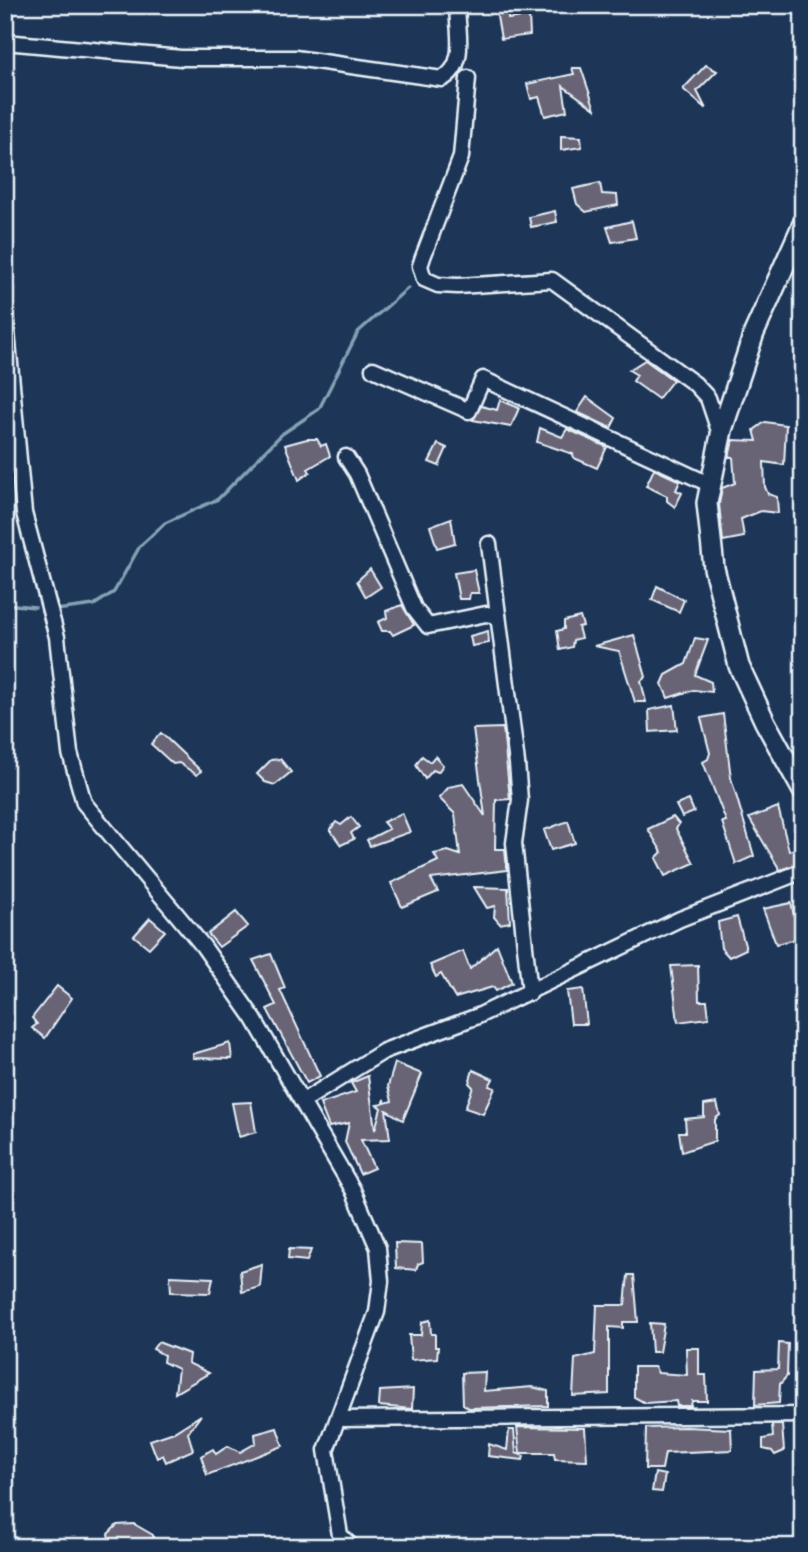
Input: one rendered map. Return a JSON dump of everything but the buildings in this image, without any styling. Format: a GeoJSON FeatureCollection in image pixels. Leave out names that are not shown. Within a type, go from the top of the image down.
{"type":"FeatureCollection","features":[{"type":"Feature","properties":{"kind":"main road"},"geometry":{"type":"LineString","coordinates":[[803,223],[754,333],[721,437],[707,503],[714,568],[739,666],[765,722],[803,791]]}},
{"type":"Feature","properties":{"kind":"street"},"geometry":{"type":"LineString","coordinates":[[5,42],[181,58],[295,58],[442,79],[450,75],[458,60],[457,5]]}},
{"type":"Feature","properties":{"kind":"street"},"geometry":{"type":"LineString","coordinates":[[468,78],[461,157],[423,257],[421,266],[424,279],[438,285],[458,286],[552,280],[703,392],[721,437]]}},
{"type":"Feature","properties":{"kind":"street"},"geometry":{"type":"LineString","coordinates":[[5,310],[24,513],[57,637],[70,753],[84,803],[202,946],[254,1018],[353,1191],[379,1248],[381,1281],[377,1312],[326,1450],[340,1535],[352,1547]]}},
{"type":"Feature","properties":{"kind":"street"},"geometry":{"type":"LineString","coordinates":[[373,369],[469,411],[483,379],[711,485]]}},
{"type":"Feature","properties":{"kind":"street"},"geometry":{"type":"LineString","coordinates":[[346,457],[357,474],[414,608],[423,621],[428,626],[486,614],[498,616]]}},
{"type":"Feature","properties":{"kind":"street"},"geometry":{"type":"LineString","coordinates":[[489,544],[517,763],[520,800],[514,844],[530,993]]}},
{"type":"Feature","properties":{"kind":"street"},"geometry":{"type":"LineString","coordinates":[[303,1101],[384,1051],[478,1016],[680,919],[803,871]]}},
{"type":"Feature","properties":{"kind":"street"},"geometry":{"type":"LineString","coordinates":[[338,1419],[803,1415]]}},
{"type":"Feature","properties":{"kind":"waterway"},"geometry":{"type":"LineString","coordinates":[[56,610],[94,605],[114,592],[140,546],[165,523],[218,499],[282,434],[319,409],[358,332],[408,288]]}},
{"type":"Feature","properties":{"kind":"waterway"},"geometry":{"type":"LineString","coordinates":[[5,604],[35,607]]}}]}
